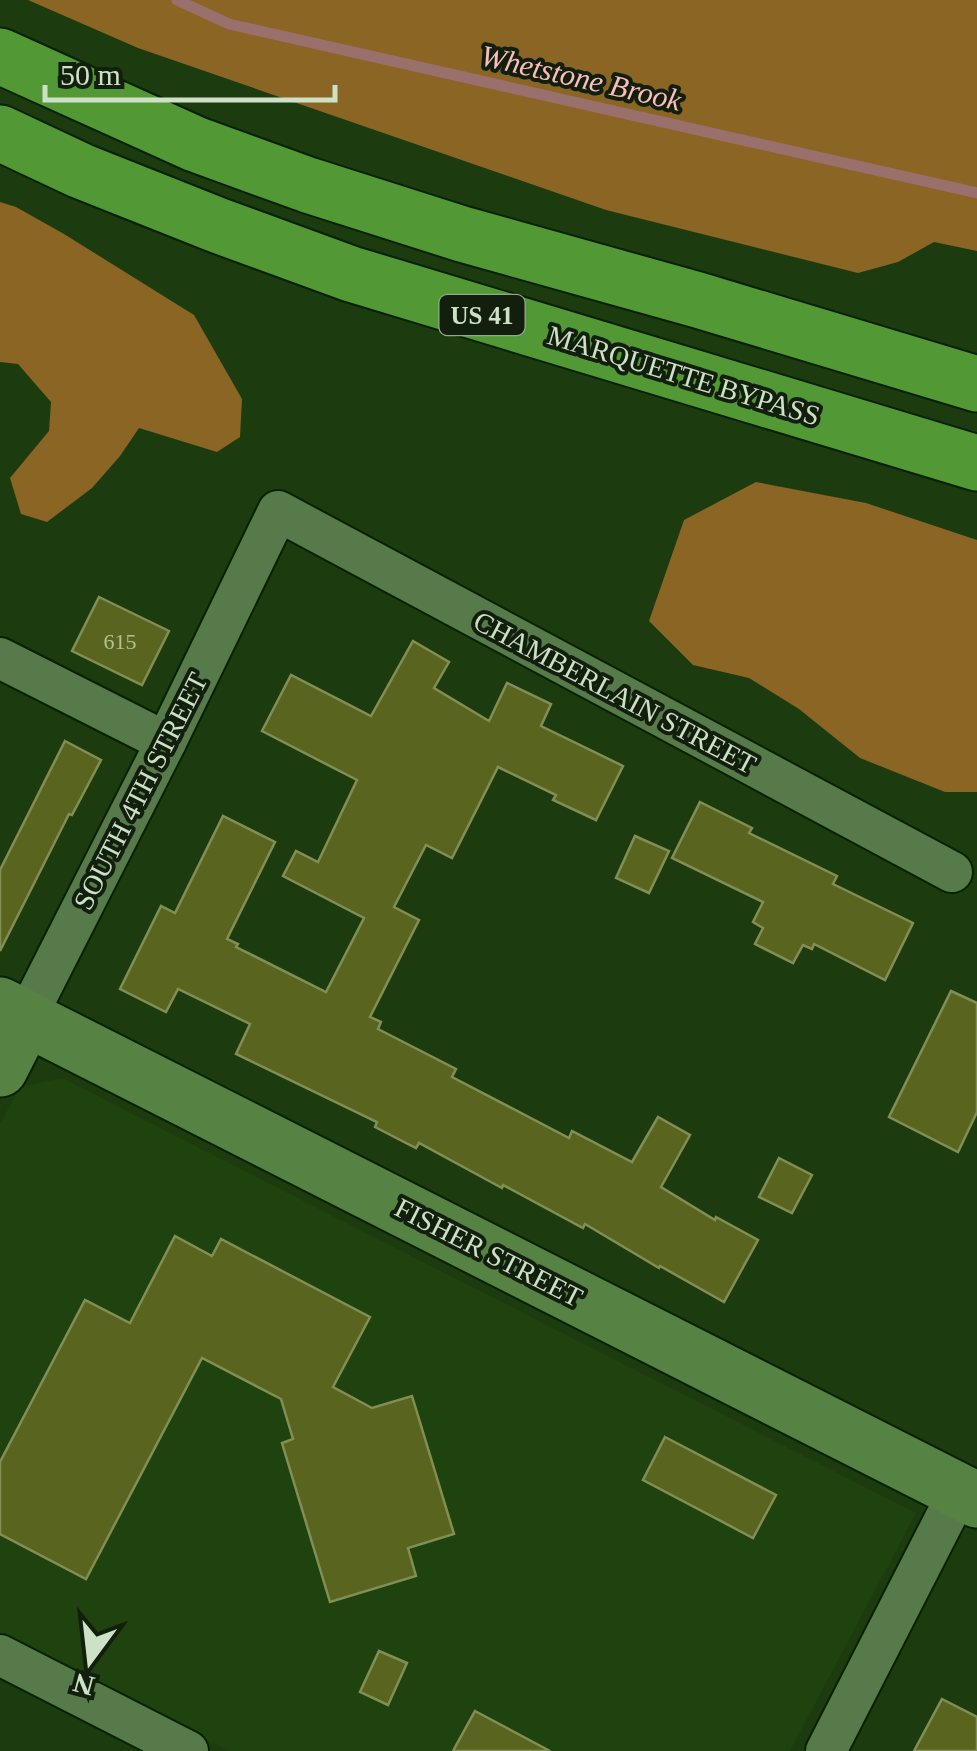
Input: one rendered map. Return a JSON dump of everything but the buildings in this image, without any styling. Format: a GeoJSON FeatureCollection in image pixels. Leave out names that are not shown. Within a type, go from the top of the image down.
{"type":"FeatureCollection","features":[{"type":"Feature","properties":{"kind":"highway"},"geometry":{"type":"LineString","coordinates":[[0,56],[195,144],[308,185],[462,234],[977,384]]}},
{"type":"Feature","properties":{"kind":"highway","name":"MARQUETTE BYPASS"},"geometry":{"type":"LineString","coordinates":[[0,133],[81,171],[217,226],[350,274],[977,463]]}},
{"type":"Feature","properties":{"kind":"street","name":"SOUTH 4TH STREET"},"geometry":{"type":"LineString","coordinates":[[0,1069],[13,1011],[166,742],[278,512]]}},
{"type":"Feature","properties":{"kind":"street","name":"CHAMBERLAIN STREET"},"geometry":{"type":"LineString","coordinates":[[278,512],[952,872]]}},
{"type":"Feature","properties":{"kind":"street"},"geometry":{"type":"LineString","coordinates":[[0,658],[166,742]]}},
{"type":"Feature","properties":{"kind":"street","name":"FISHER STREET"},"geometry":{"type":"LineString","coordinates":[[13,1011],[968,1496]]}},
{"type":"Feature","properties":{"kind":"street"},"geometry":{"type":"LineString","coordinates":[[826,1751],[968,1496]]}},
{"type":"Feature","properties":{"kind":"street"},"geometry":{"type":"LineString","coordinates":[[0,1656],[188,1751]]}},
{"type":"Feature","properties":{"kind":"shaded area"},"geometry":{"type":"Polygon","coordinates":[[[28,0],[977,0],[977,251],[934,242],[898,262],[858,273],[606,210],[138,48],[28,0]]]}},
{"type":"Feature","properties":{"kind":"shaded area"},"geometry":{"type":"Polygon","coordinates":[[[0,202],[64,234],[194,315],[242,399],[240,437],[217,452],[139,428],[92,488],[47,522],[21,514],[10,478],[49,431],[51,402],[18,364],[0,362],[0,202]]]}},
{"type":"Feature","properties":{"kind":"shaded area"},"geometry":{"type":"Polygon","coordinates":[[[756,482],[866,503],[977,540],[977,792],[945,792],[860,758],[799,709],[749,678],[693,665],[649,621],[684,520],[756,482]]]}},
{"type":"Feature","properties":{"kind":"shaded area"},"geometry":{"type":"Polygon","coordinates":[[[62,1078],[916,1513],[790,1751],[229,1751],[0,1639],[0,1124],[20,1087],[62,1078]]]}},
{"type":"Feature","properties":{"kind":"waterway","name":"Whetstone Brook"},"geometry":{"type":"LineString","coordinates":[[177,0],[229,24],[977,193]]}}]}
